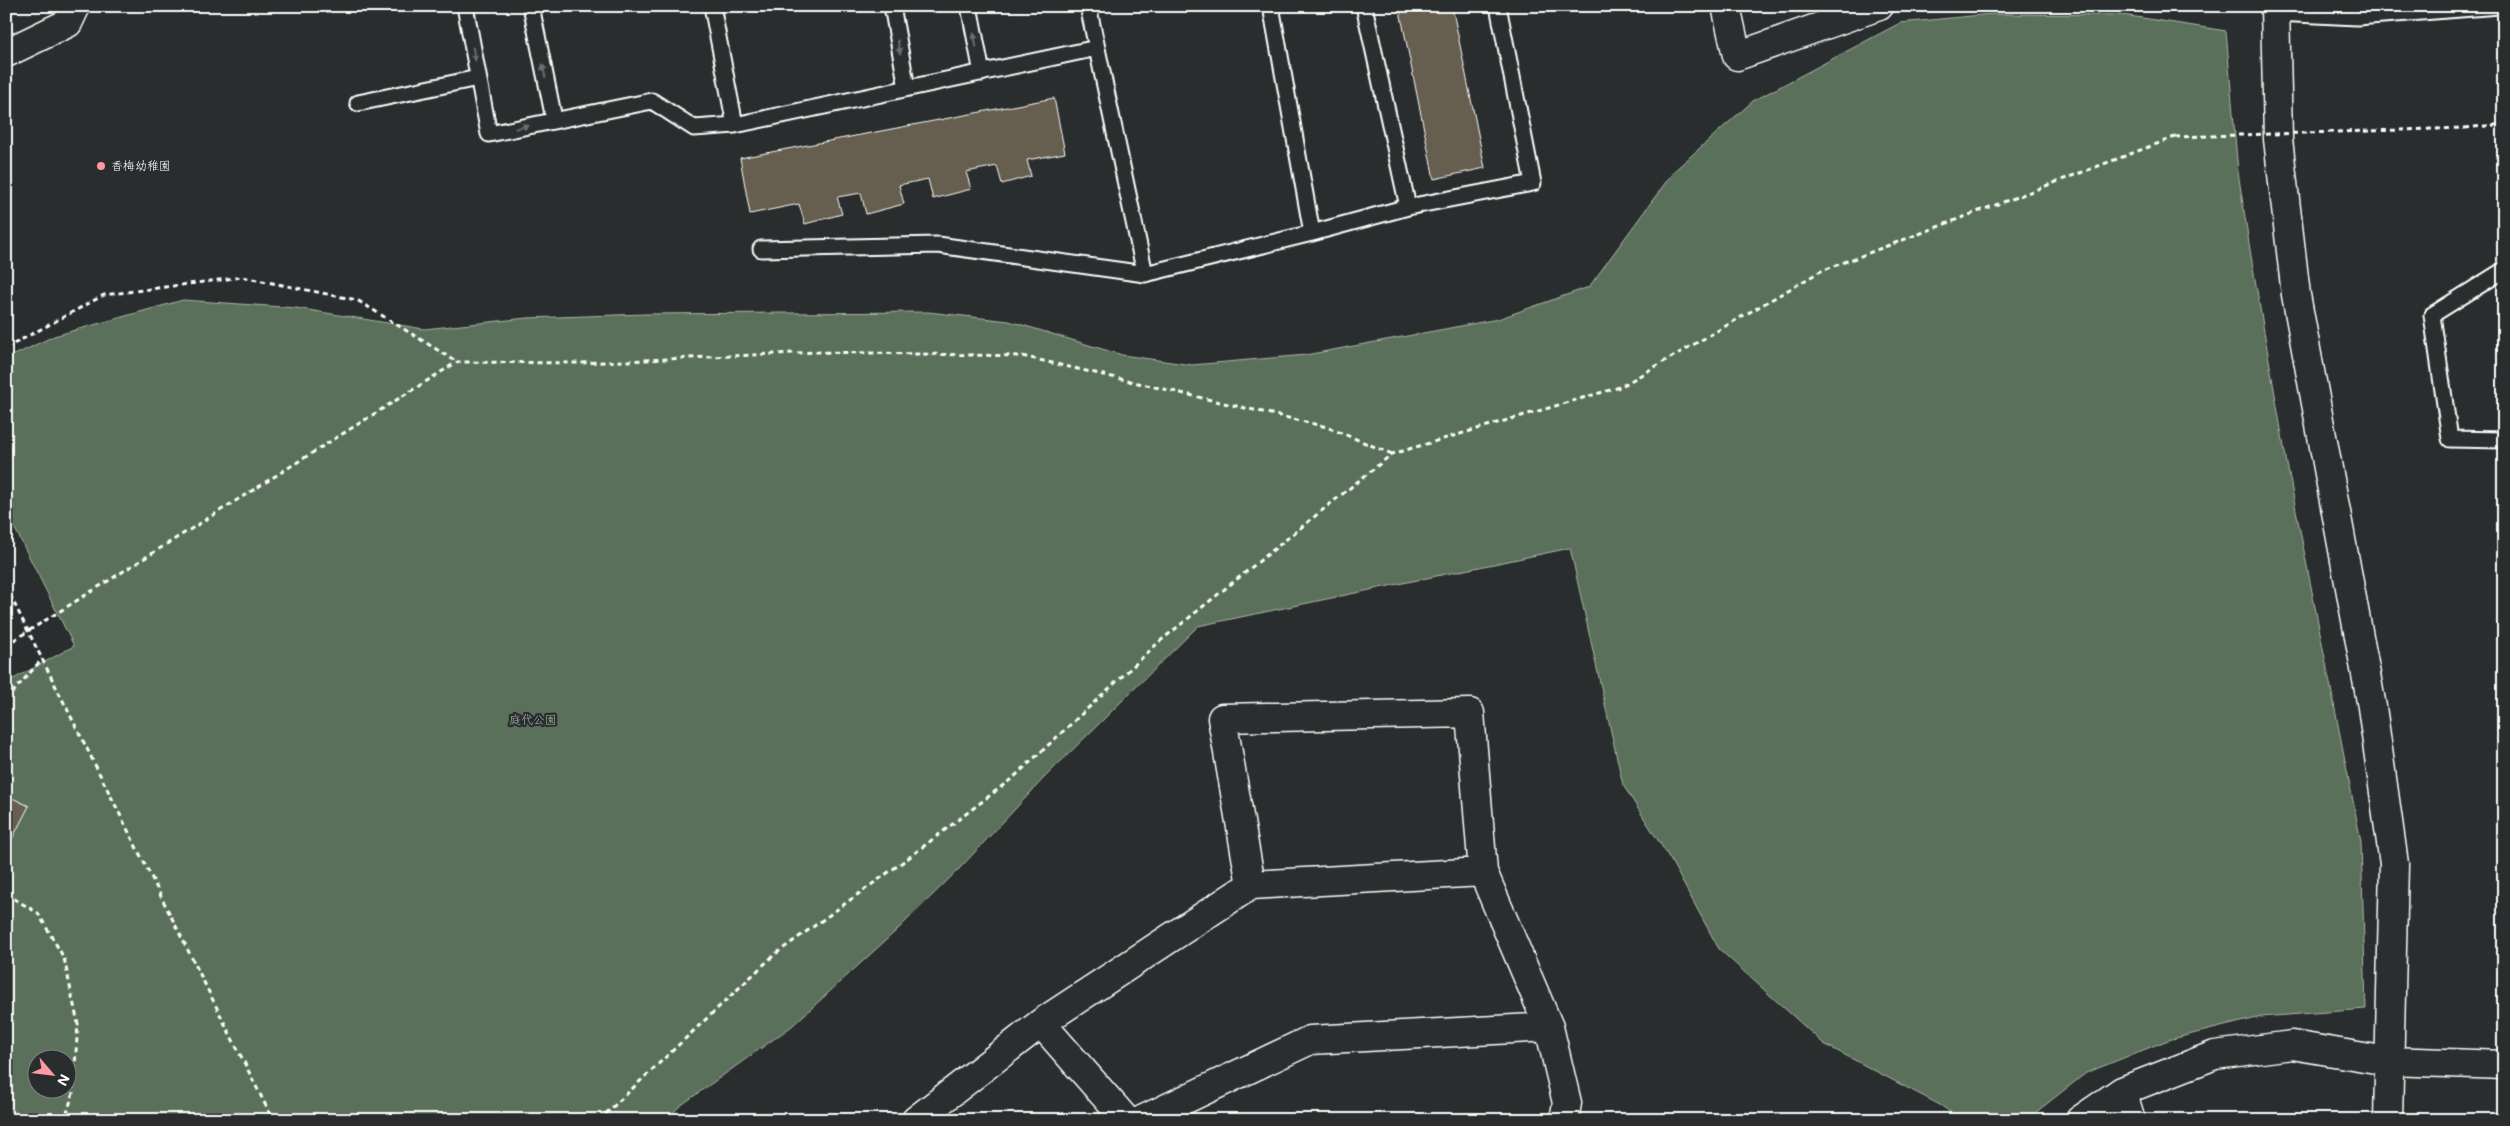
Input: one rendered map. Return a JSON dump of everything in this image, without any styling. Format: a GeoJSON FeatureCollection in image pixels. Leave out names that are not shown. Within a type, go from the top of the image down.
{"type":"FeatureCollection","features":[{"type":"Feature","properties":{"kind":"street"},"geometry":{"type":"LineString","coordinates":[[6,53],[68,23],[76,6]]}},
{"type":"Feature","properties":{"kind":"street"},"geometry":{"type":"LineString","coordinates":[[1726,6],[1737,56],[1879,6]]}},
{"type":"Feature","properties":{"kind":"street"},"geometry":{"type":"LineString","coordinates":[[2275,10],[2278,140],[2296,295],[2372,708],[2394,864],[2388,1120]]}},
{"type":"Feature","properties":{"kind":"street"},"geometry":{"type":"LineString","coordinates":[[1251,884],[1222,718],[1470,713],[1483,872],[1549,1027],[1567,1103],[1564,1120]]}},
{"type":"Feature","properties":{"kind":"street"},"geometry":{"type":"LineString","coordinates":[[916,1120],[1041,1023],[1251,884],[1483,872]]}},
{"type":"Feature","properties":{"kind":"street"},"geometry":{"type":"LineString","coordinates":[[1041,1023],[1126,1120]]}},
{"type":"Feature","properties":{"kind":"street"},"geometry":{"type":"LineString","coordinates":[[1142,1120],[1310,1040],[1549,1027]]}},
{"type":"Feature","properties":{"kind":"street"},"geometry":{"type":"LineString","coordinates":[[2080,1120],[2122,1091],[2215,1055],[2292,1045],[2388,1061],[2504,1065]]}},
{"type":"Feature","properties":{"kind":"street"},"geometry":{"type":"LineString","coordinates":[[2122,1091],[2131,1120]]}},
{"type":"Feature","properties":{"kind":"lane"},"geometry":{"type":"LineString","coordinates":[[465,6],[489,134],[652,100],[694,128],[735,125],[1097,48]]}},
{"type":"Feature","properties":{"kind":"lane"},"geometry":{"type":"LineString","coordinates":[[531,6],[554,119]]}},
{"type":"Feature","properties":{"kind":"lane"},"geometry":{"type":"LineString","coordinates":[[712,6],[735,125]]}},
{"type":"Feature","properties":{"kind":"lane"},"geometry":{"type":"LineString","coordinates":[[892,6],[907,88]]}},
{"type":"Feature","properties":{"kind":"lane"},"geometry":{"type":"LineString","coordinates":[[969,6],[982,73]]}},
{"type":"Feature","properties":{"kind":"lane"},"geometry":{"type":"LineString","coordinates":[[1088,6],[1145,274]]}},
{"type":"Feature","properties":{"kind":"lane"},"geometry":{"type":"LineString","coordinates":[[1271,6],[1312,233]]}},
{"type":"Feature","properties":{"kind":"lane"},"geometry":{"type":"LineString","coordinates":[[1364,6],[1408,207]]}},
{"type":"Feature","properties":{"kind":"lane"},"geometry":{"type":"LineString","coordinates":[[761,249],[938,245],[1145,274],[1408,207],[1533,183],[1498,6]]}},
{"type":"Feature","properties":{"kind":"lane"},"geometry":{"type":"LineString","coordinates":[[2275,10],[2357,17],[2499,6]]}},
{"type":"Feature","properties":{"kind":"lane"},"geometry":{"type":"LineString","coordinates":[[358,103],[478,78]]}},
{"type":"Feature","properties":{"kind":"lane"},"geometry":{"type":"LineString","coordinates":[[2504,270],[2432,314],[2450,440],[2504,440]]}},
{"type":"Feature","properties":{"kind":"path"},"geometry":{"type":"LineString","coordinates":[[599,1120],[774,955],[911,856],[1014,777],[1159,642],[1392,454],[1620,387],[1820,271],[2175,137],[2465,128],[2504,124]]}},
{"type":"Feature","properties":{"kind":"path"},"geometry":{"type":"LineString","coordinates":[[6,348],[104,295],[242,277],[357,300],[458,362],[581,363],[817,352],[1022,356],[1327,427],[1392,454]]}},
{"type":"Feature","properties":{"kind":"path"},"geometry":{"type":"LineString","coordinates":[[6,645],[458,362]]}},
{"type":"Feature","properties":{"kind":"path"},"geometry":{"type":"LineString","coordinates":[[6,587],[273,1120]]}},
{"type":"Feature","properties":{"kind":"path"},"geometry":{"type":"LineString","coordinates":[[6,700],[42,659]]}},
{"type":"Feature","properties":{"kind":"path"},"geometry":{"type":"LineString","coordinates":[[6,894],[38,913],[64,958],[78,1024],[73,1093],[65,1120]]}},
{"type":"Feature","properties":{"kind":"green space","name":"庭代公園"},"geometry":{"type":"Polygon","coordinates":[[[1991,14],[2123,15],[2226,31],[2238,172],[2251,256],[2287,464],[2361,842],[2366,1009],[2261,1017],[2168,1040],[2086,1073],[2026,1120],[1962,1120],[1940,1105],[1824,1044],[1719,949],[1670,859],[1623,785],[1570,548],[1198,626],[1044,778],[960,868],[898,929],[792,1026],[680,1106],[665,1120],[6,1120],[6,683],[74,646],[6,511],[6,359],[54,336],[183,300],[296,308],[424,329],[527,318],[645,314],[928,312],[1009,321],[1122,355],[1192,365],[1306,355],[1498,319],[1589,287],[1674,171],[1753,101],[1900,23],[1991,14]]]}},
{"type":"Feature","properties":{"kind":"building"},"geometry":{"type":"Polygon","coordinates":[[[1399,6],[1452,6],[1485,168],[1434,179],[1399,6]]]}},
{"type":"Feature","properties":{"kind":"building"},"geometry":{"type":"Polygon","coordinates":[[[1054,98],[1065,153],[1027,160],[1031,176],[1002,184],[997,166],[966,172],[971,189],[933,199],[928,179],[899,185],[904,204],[866,214],[861,193],[837,197],[842,214],[805,224],[799,204],[750,214],[740,158],[1054,98]]]}},
{"type":"Feature","properties":{"kind":"building"},"geometry":{"type":"Polygon","coordinates":[[[6,795],[29,806],[11,841],[6,838],[6,795]]]}},
{"type":"Feature","properties":{"kind":"place","name":"香梅幼稚園"},"geometry":{"type":"Point","coordinates":[101,166]}}]}
